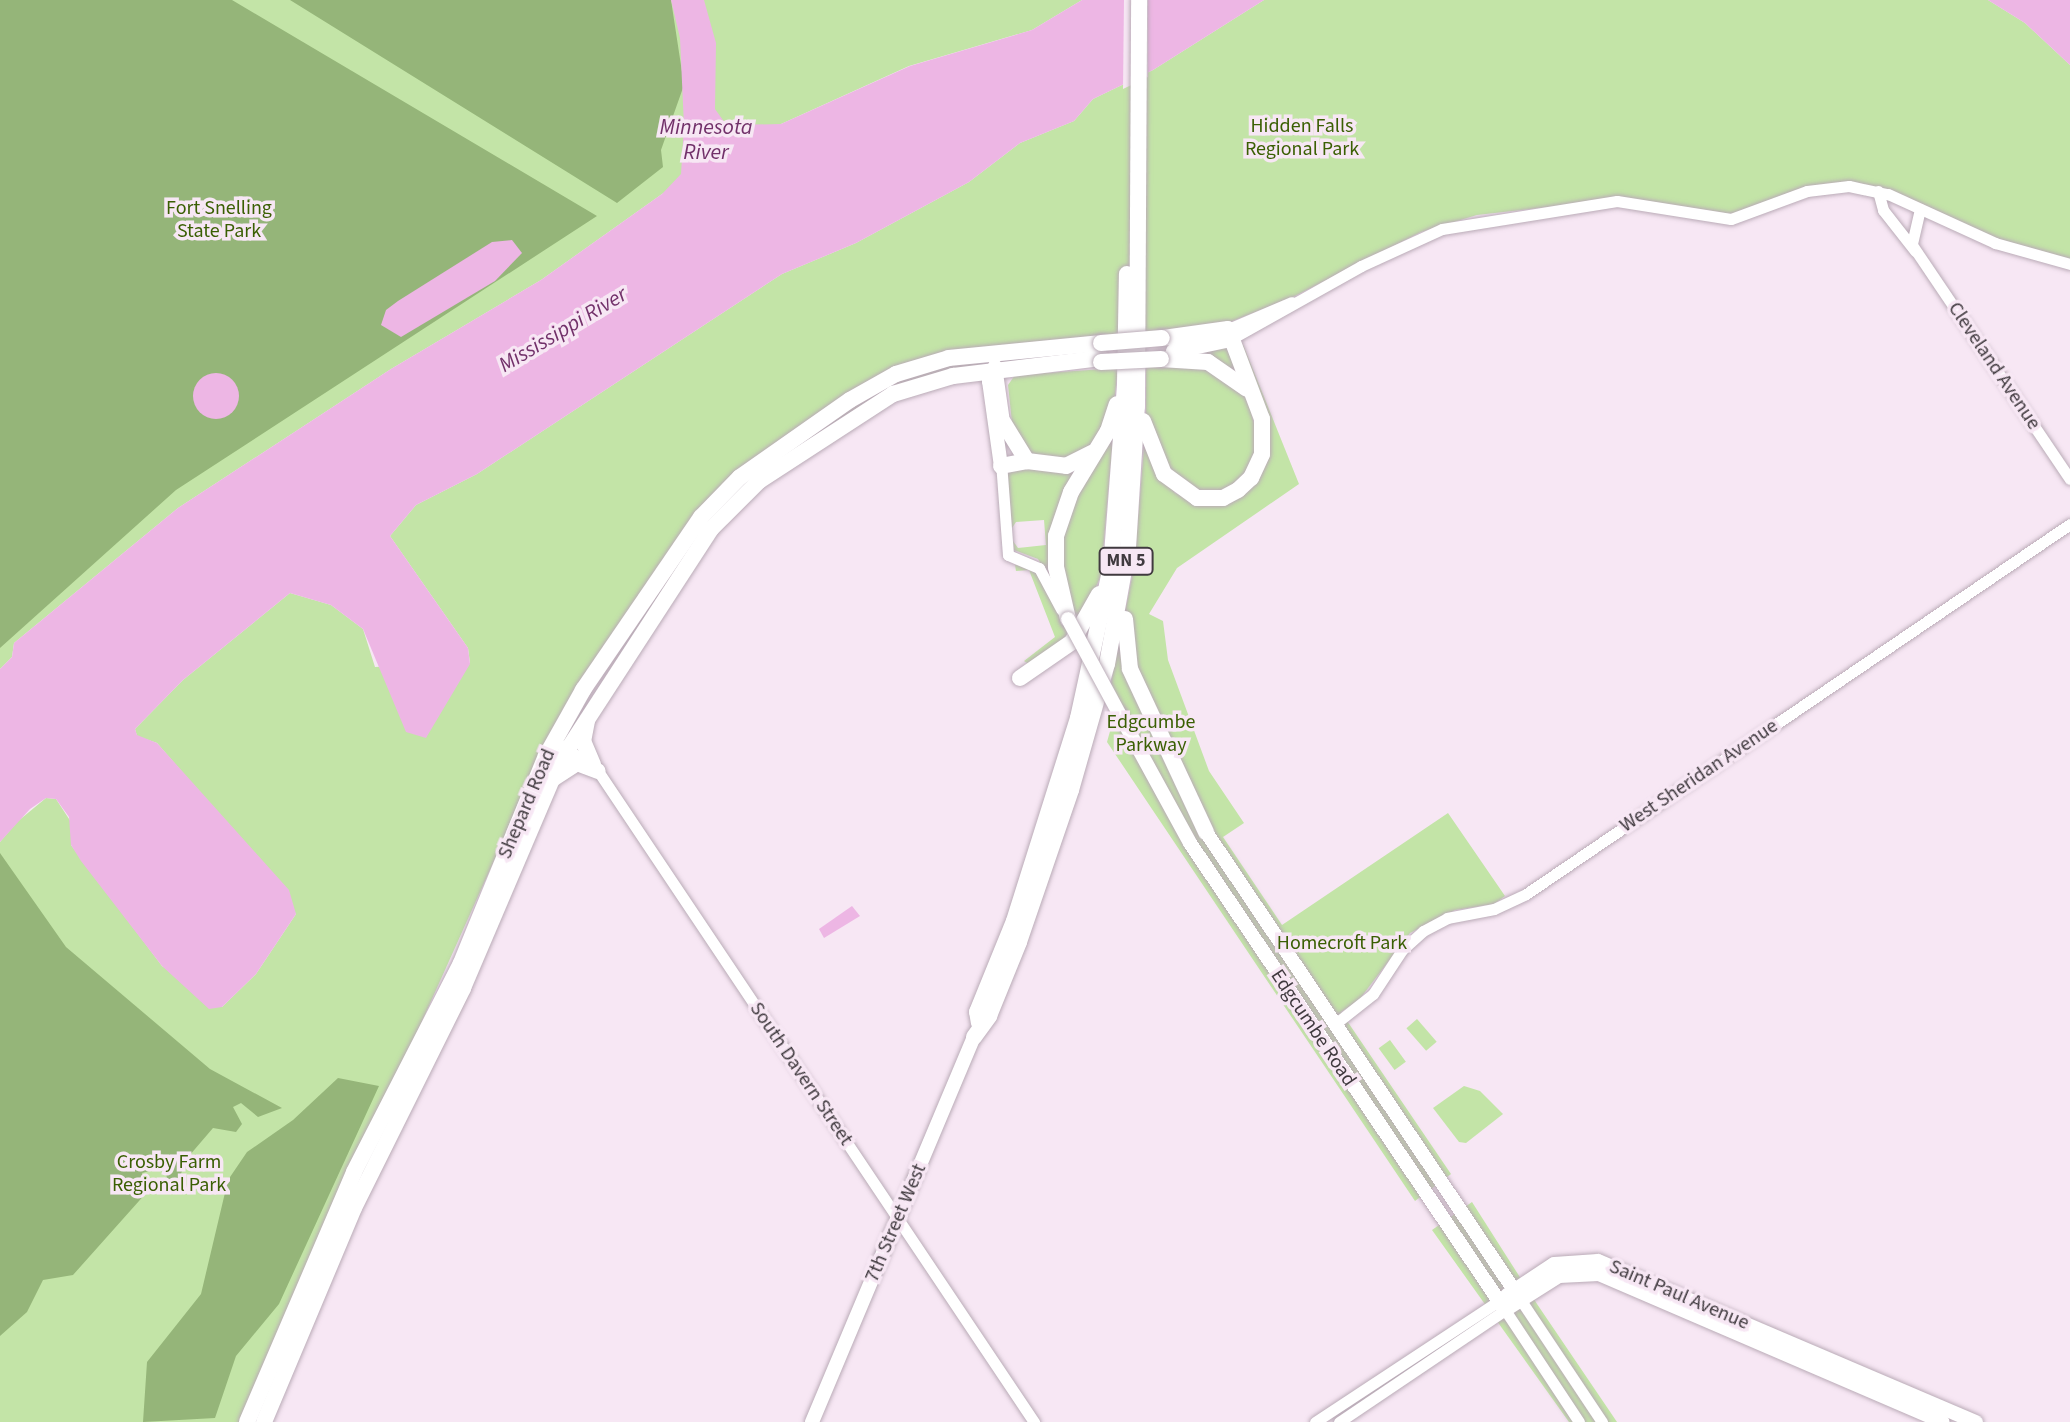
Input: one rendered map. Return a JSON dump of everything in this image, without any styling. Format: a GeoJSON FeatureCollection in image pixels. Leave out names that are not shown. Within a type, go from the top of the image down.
{"type":"FeatureCollection","features":[{"type":"Feature","properties":{"kind":"highway","name":"MN 5"},"geometry":{"type":"LineString","coordinates":[[1128,0],[1133,326]]}},
{"type":"Feature","properties":{"kind":"highway","name":"MN 5"},"geometry":{"type":"LineString","coordinates":[[976,1030],[977,1012],[1027,883],[1078,718],[1117,572],[1133,326],[1139,0]]}},
{"type":"Feature","properties":{"kind":"highway"},"geometry":{"type":"LineString","coordinates":[[994,362],[1161,350],[1229,334],[1253,396],[1264,436],[1256,470],[1230,495],[1197,498],[1169,482],[1154,457],[1131,378]]}},
{"type":"Feature","properties":{"kind":"highway"},"geometry":{"type":"LineString","coordinates":[[1161,350],[1217,366],[1253,396]]}},
{"type":"Feature","properties":{"kind":"highway","name":"Shepard Road"},"geometry":{"type":"LineString","coordinates":[[264,1422],[354,1208],[463,988],[550,782],[560,745],[594,702],[711,529],[751,488],[882,399],[994,362]]}},
{"type":"Feature","properties":{"kind":"highway","name":"Shepard Road"},"geometry":{"type":"LineString","coordinates":[[247,1422],[349,1182],[456,973],[560,745],[684,540],[740,477],[874,385],[922,365],[994,362]]}},
{"type":"Feature","properties":{"kind":"highway"},"geometry":{"type":"LineString","coordinates":[[1068,619],[1056,567],[1056,536],[1071,492],[1099,447],[1131,378]]}},
{"type":"Feature","properties":{"kind":"highway"},"geometry":{"type":"LineString","coordinates":[[1003,422],[1027,461]]}},
{"type":"Feature","properties":{"kind":"highway"},"geometry":{"type":"LineString","coordinates":[[1001,466],[1027,461],[1066,466],[1099,447]]}},
{"type":"Feature","properties":{"kind":"highway"},"geometry":{"type":"LineString","coordinates":[[1020,678],[1081,630],[1117,572]]}},
{"type":"Feature","properties":{"kind":"highway"},"geometry":{"type":"LineString","coordinates":[[1117,572],[1130,669],[1206,832]]}},
{"type":"Feature","properties":{"kind":"highway"},"geometry":{"type":"LineString","coordinates":[[550,782],[570,765],[595,768],[583,738],[594,702]]}},
{"type":"Feature","properties":{"kind":"main road"},"geometry":{"type":"LineString","coordinates":[[994,362],[1003,422]]}},
{"type":"Feature","properties":{"kind":"main road"},"geometry":{"type":"LineString","coordinates":[[994,362],[989,381],[1001,466]]}},
{"type":"Feature","properties":{"kind":"main road","name":"Edgcumbe Road"},"geometry":{"type":"LineString","coordinates":[[1068,619],[1190,843],[1502,1305]]}},
{"type":"Feature","properties":{"kind":"main road","name":"Edgcumbe Road"},"geometry":{"type":"LineString","coordinates":[[1206,832],[1517,1294]]}},
{"type":"Feature","properties":{"kind":"main road","name":"7th Street West"},"geometry":{"type":"LineString","coordinates":[[812,1422],[976,1030]]}},
{"type":"Feature","properties":{"kind":"main road","name":"Saint Paul Avenue"},"geometry":{"type":"LineString","coordinates":[[1502,1305],[1554,1264],[1598,1261],[1976,1422]]}},
{"type":"Feature","properties":{"kind":"main road","name":"Saint Paul Avenue"},"geometry":{"type":"LineString","coordinates":[[1517,1294],[1568,1273],[1599,1274],[1943,1422]]}},
{"type":"Feature","properties":{"kind":"street"},"geometry":{"type":"LineString","coordinates":[[1229,334],[1415,240],[1470,221],[1627,201],[1731,219],[1821,188],[1878,191],[1995,243],[2070,264]]}},
{"type":"Feature","properties":{"kind":"street","name":"Cleveland Avenue"},"geometry":{"type":"LineString","coordinates":[[1878,191],[1883,210],[1917,253],[2070,479]]}},
{"type":"Feature","properties":{"kind":"street"},"geometry":{"type":"LineString","coordinates":[[1917,253],[1911,237],[1920,209]]}},
{"type":"Feature","properties":{"kind":"street"},"geometry":{"type":"LineString","coordinates":[[1001,466],[1003,422]]}},
{"type":"Feature","properties":{"kind":"street","name":"Edgcumbe Road"},"geometry":{"type":"LineString","coordinates":[[1001,466],[1008,555],[1039,568],[1068,619]]}},
{"type":"Feature","properties":{"kind":"street","name":"West Sheridan Avenue"},"geometry":{"type":"LineString","coordinates":[[1335,1024],[1373,994],[1402,950],[1423,931],[1447,918],[1494,909],[1526,894],[2070,524]]}},
{"type":"Feature","properties":{"kind":"street","name":"South Davern Street"},"geometry":{"type":"LineString","coordinates":[[560,745],[595,768],[1034,1422]]}},
{"type":"Feature","properties":{"kind":"street","name":"Edgcumbe Road"},"geometry":{"type":"LineString","coordinates":[[1517,1294],[1602,1422]]}},
{"type":"Feature","properties":{"kind":"street","name":"Edgcumbe Road"},"geometry":{"type":"LineString","coordinates":[[1502,1305],[1579,1422]]}},
{"type":"Feature","properties":{"kind":"street","name":"Saint Paul Avenue"},"geometry":{"type":"LineString","coordinates":[[1315,1422],[1502,1305]]}},
{"type":"Feature","properties":{"kind":"street","name":"Saint Paul Avenue"},"geometry":{"type":"LineString","coordinates":[[1339,1422],[1502,1305]]}},
{"type":"Feature","properties":{"kind":"green space","name":"Fort Snelling State Park"},"geometry":{"type":"Polygon","coordinates":[[[0,0],[1082,0],[1032,30],[909,66],[781,124],[662,194],[541,280],[391,369],[178,508],[14,643],[12,657],[0,669],[0,0]]]}},
{"type":"Feature","properties":{"kind":"green space","name":"Fort Snelling State Park"},"geometry":{"type":"Polygon","coordinates":[[[0,0],[232,0],[597,216],[176,490],[0,648],[0,0]]]}},
{"type":"Feature","properties":{"kind":"green space"},"geometry":{"type":"Polygon","coordinates":[[[290,0],[671,0],[684,85],[661,150],[663,167],[617,203],[290,0]]]}},
{"type":"Feature","properties":{"kind":"green space"},"geometry":{"type":"Polygon","coordinates":[[[1264,0],[1988,0],[2025,23],[2070,65],[2070,261],[1975,232],[1851,184],[1738,215],[1626,198],[1477,215],[1421,232],[1289,299],[1222,325],[947,354],[750,463],[551,734],[242,1422],[0,1422],[0,842],[17,822],[46,798],[56,799],[71,822],[71,845],[162,966],[222,1007],[256,974],[296,914],[263,865],[157,743],[137,736],[135,729],[183,680],[290,593],[331,605],[363,629],[375,667],[470,663],[468,648],[390,536],[416,505],[477,474],[782,274],[856,243],[969,182],[1020,143],[1074,121],[1093,99],[1153,70],[1264,0]]]}},
{"type":"Feature","properties":{"kind":"green space"},"geometry":{"type":"Polygon","coordinates":[[[1242,342],[1299,484],[1177,568],[1149,614],[1163,621],[1168,660],[1209,771],[1244,823],[1223,837],[1282,925],[1448,813],[1505,896],[1494,904],[1455,910],[1410,933],[1359,1000],[1341,1012],[1451,1174],[1415,1201],[1107,742],[1119,699],[1111,683],[1134,567],[1144,447],[1175,493],[1213,504],[1266,454],[1242,342]]]}},
{"type":"Feature","properties":{"kind":"green space"},"geometry":{"type":"Polygon","coordinates":[[[1227,346],[1241,374],[1202,357],[1201,353],[1227,346]]]}},
{"type":"Feature","properties":{"kind":"green space"},"geometry":{"type":"Polygon","coordinates":[[[979,362],[980,367],[926,377],[705,524],[736,489],[879,388],[950,364],[979,362]]]}},
{"type":"Feature","properties":{"kind":"green space"},"geometry":{"type":"Polygon","coordinates":[[[1197,364],[1247,395],[1259,444],[1238,487],[1202,496],[1170,476],[1146,418],[1146,366],[1197,364]]]}},
{"type":"Feature","properties":{"kind":"green space"},"geometry":{"type":"Polygon","coordinates":[[[1118,368],[1114,403],[1100,436],[1076,459],[1035,458],[1013,432],[1008,385],[1015,375],[1118,368]]]}},
{"type":"Feature","properties":{"kind":"green space"},"geometry":{"type":"Polygon","coordinates":[[[1114,426],[1101,575],[1080,626],[1065,594],[1062,525],[1114,426]]]}},
{"type":"Feature","properties":{"kind":"green space"},"geometry":{"type":"Polygon","coordinates":[[[1075,467],[1078,472],[1053,584],[1038,559],[1014,550],[1013,541],[1018,548],[1046,545],[1044,520],[1016,522],[1012,528],[1007,470],[1075,467]]]}},
{"type":"Feature","properties":{"kind":"green space"},"geometry":{"type":"Polygon","coordinates":[[[1015,565],[1033,566],[1072,636],[1030,665],[1024,661],[1055,637],[1029,570],[1016,571],[1015,565]]]}},
{"type":"Feature","properties":{"kind":"green space","name":"Crosby Farm Regional Park"},"geometry":{"type":"Polygon","coordinates":[[[0,853],[66,947],[210,1069],[282,1108],[258,1117],[241,1103],[233,1107],[242,1124],[236,1132],[213,1128],[189,1156],[178,1180],[169,1185],[164,1167],[142,1173],[147,1192],[73,1275],[43,1280],[27,1312],[0,1336],[0,853]]]}},
{"type":"Feature","properties":{"kind":"green space"},"geometry":{"type":"Polygon","coordinates":[[[1417,1019],[1437,1042],[1426,1051],[1406,1028],[1417,1019]]]}},
{"type":"Feature","properties":{"kind":"green space"},"geometry":{"type":"Polygon","coordinates":[[[1390,1040],[1406,1062],[1395,1070],[1379,1048],[1390,1040]]]}},
{"type":"Feature","properties":{"kind":"green space"},"geometry":{"type":"Polygon","coordinates":[[[338,1078],[379,1086],[279,1304],[236,1356],[215,1418],[143,1422],[147,1362],[201,1294],[228,1180],[247,1152],[293,1120],[338,1078]]]}},
{"type":"Feature","properties":{"kind":"green space"},"geometry":{"type":"Polygon","coordinates":[[[1464,1086],[1480,1091],[1503,1114],[1466,1143],[1459,1142],[1433,1108],[1464,1086]]]}},
{"type":"Feature","properties":{"kind":"green space"},"geometry":{"type":"Polygon","coordinates":[[[1472,1202],[1617,1422],[1569,1422],[1432,1230],[1472,1202]]]}},
{"type":"Feature","properties":{"kind":"water"},"geometry":{"type":"Polygon","coordinates":[[[671,0],[704,0],[716,43],[715,109],[725,123],[735,125],[781,124],[910,66],[1032,30],[1082,0],[1264,0],[1153,70],[1093,99],[1074,121],[1020,143],[969,182],[856,243],[782,274],[477,474],[416,505],[390,536],[468,648],[470,664],[426,738],[406,732],[363,629],[331,605],[290,593],[183,680],[135,729],[137,735],[157,743],[289,890],[296,914],[256,974],[222,1007],[209,1009],[162,966],[81,861],[71,845],[69,817],[56,799],[46,798],[30,809],[0,842],[0,669],[12,657],[14,643],[178,508],[391,369],[541,280],[662,194],[681,174],[684,126],[680,38],[671,0]]]}},
{"type":"Feature","properties":{"kind":"water"},"geometry":{"type":"Polygon","coordinates":[[[1988,0],[2070,0],[2070,65],[2025,23],[1988,0]]]}},
{"type":"Feature","properties":{"kind":"water"},"geometry":{"type":"Polygon","coordinates":[[[512,240],[522,253],[495,281],[401,337],[381,325],[386,310],[398,301],[492,242],[512,240]]]}},
{"type":"Feature","properties":{"kind":"water"},"geometry":{"type":"Polygon","coordinates":[[[216,373],[232,380],[239,396],[232,412],[216,419],[200,412],[193,396],[200,380],[216,373]]]}},
{"type":"Feature","properties":{"kind":"water"},"geometry":{"type":"Polygon","coordinates":[[[852,906],[860,916],[824,938],[819,929],[852,906]]]}},
{"type":"Feature","properties":{"kind":"pier"},"geometry":{"type":"Polygon","coordinates":[[[1124,0],[1148,0],[1148,77],[1123,89],[1124,0]]]}},
{"type":"Feature","properties":{"kind":"park label","name":"Hidden Falls Regional Park"},"geometry":{"type":"Point","coordinates":[1302,138]}},
{"type":"Feature","properties":{"kind":"park label","name":"Edgcumbe Parkway"},"geometry":{"type":"Point","coordinates":[1151,734]}},
{"type":"Feature","properties":{"kind":"park label","name":"Homecroft Park"},"geometry":{"type":"Point","coordinates":[1342,943]}},
{"type":"Feature","properties":{"kind":"water label","name":"Minnesota River"},"geometry":{"type":"Point","coordinates":[706,140]}},
{"type":"Feature","properties":{"kind":"water label","name":"Mississippi River"},"geometry":{"type":"Point","coordinates":[563,330]}}]}
